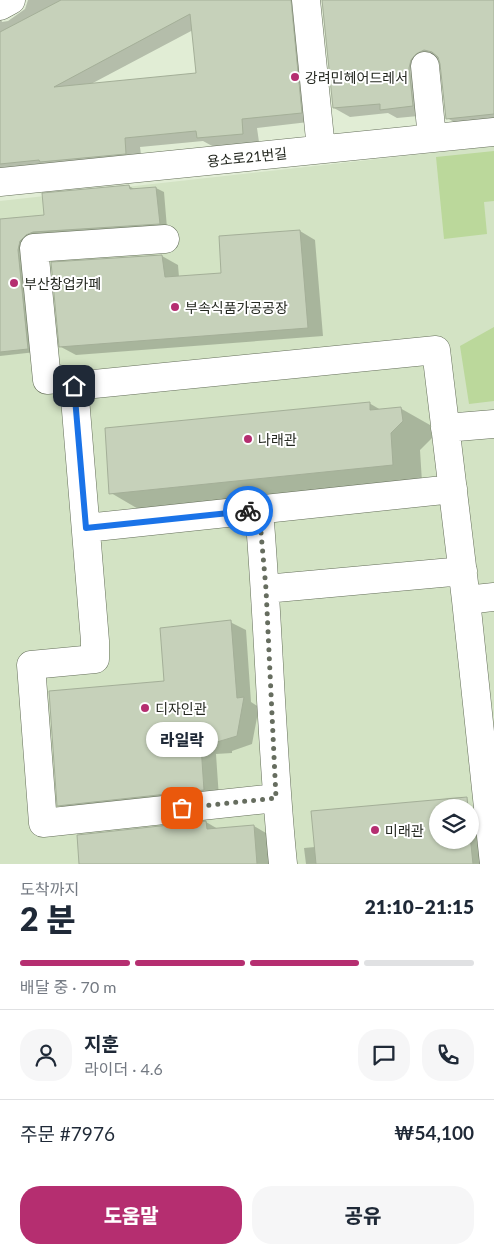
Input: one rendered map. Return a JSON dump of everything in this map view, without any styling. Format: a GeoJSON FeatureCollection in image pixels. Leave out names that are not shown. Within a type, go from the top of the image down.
{"type":"FeatureCollection","features":[{"type":"Feature","properties":{"kind":"street"},"geometry":{"type":"LineString","coordinates":[[0,6],[11,0]]}},
{"type":"Feature","properties":{"kind":"street"},"geometry":{"type":"LineString","coordinates":[[306,0],[321,149]]}},
{"type":"Feature","properties":{"kind":"street"},"geometry":{"type":"LineString","coordinates":[[426,66],[432,138]]}},
{"type":"Feature","properties":{"kind":"street","name":"용소로21번길"},"geometry":{"type":"LineString","coordinates":[[0,182],[494,132]]}},
{"type":"Feature","properties":{"kind":"street"},"geometry":{"type":"LineString","coordinates":[[165,239],[34,248],[47,380],[58,379],[74,386],[436,350],[490,781],[494,864]]}},
{"type":"Feature","properties":{"kind":"street"},"geometry":{"type":"LineString","coordinates":[[74,386],[96,641],[96,660],[31,665],[43,823],[276,798]]}},
{"type":"Feature","properties":{"kind":"street"},"geometry":{"type":"LineString","coordinates":[[445,428],[494,424]]}},
{"type":"Feature","properties":{"kind":"street"},"geometry":{"type":"LineString","coordinates":[[86,528],[452,489]]}},
{"type":"Feature","properties":{"kind":"street"},"geometry":{"type":"LineString","coordinates":[[259,510],[266,589],[276,798],[283,864]]}},
{"type":"Feature","properties":{"kind":"street"},"geometry":{"type":"LineString","coordinates":[[266,589],[463,571]]}},
{"type":"Feature","properties":{"kind":"street"},"geometry":{"type":"LineString","coordinates":[[466,600],[494,597]]}},
{"type":"Feature","properties":{"kind":"shaded area"},"geometry":{"type":"Polygon","coordinates":[[[494,146],[494,864],[0,864],[0,201],[494,146]]]}},
{"type":"Feature","properties":{"kind":"green space"},"geometry":{"type":"Polygon","coordinates":[[[494,151],[494,201],[484,202],[487,234],[444,239],[436,157],[494,151]]]}},
{"type":"Feature","properties":{"kind":"green space"},"geometry":{"type":"Polygon","coordinates":[[[494,327],[494,401],[469,404],[460,346],[494,327]]]}},
{"type":"Feature","properties":{"kind":"building"},"geometry":{"type":"Polygon","coordinates":[[[61,0],[291,0],[302,113],[242,119],[243,134],[197,138],[196,131],[125,138],[126,154],[0,164],[0,32],[61,0]],[[190,14],[54,87],[196,73],[190,14]]]}},
{"type":"Feature","properties":{"kind":"building"},"geometry":{"type":"Polygon","coordinates":[[[322,0],[494,0],[494,114],[446,119],[438,57],[432,52],[424,50],[416,54],[411,60],[409,68],[413,106],[380,110],[380,104],[333,108],[322,0]]]}},
{"type":"Feature","properties":{"kind":"building"},"geometry":{"type":"Polygon","coordinates":[[[129,185],[130,189],[156,187],[160,224],[33,232],[26,235],[20,241],[18,250],[28,349],[0,352],[0,219],[44,215],[42,193],[129,185]]]}},
{"type":"Feature","properties":{"kind":"building","name":"부속식품가공공장"},"geometry":{"type":"Polygon","coordinates":[[[300,230],[308,328],[59,347],[51,262],[162,255],[165,277],[221,273],[219,236],[300,230]]]}},
{"type":"Feature","properties":{"kind":"building","name":"나래관"},"geometry":{"type":"Polygon","coordinates":[[[370,402],[370,410],[401,407],[403,421],[391,433],[393,465],[109,494],[105,428],[370,402]]]}},
{"type":"Feature","properties":{"kind":"building","name":"디자인관"},"geometry":{"type":"Polygon","coordinates":[[[231,620],[237,698],[244,697],[237,736],[217,742],[217,744],[201,746],[204,790],[57,806],[49,691],[164,681],[160,628],[231,620]]]}},
{"type":"Feature","properties":{"kind":"building"},"geometry":{"type":"Polygon","coordinates":[[[467,797],[467,799],[445,799],[467,797]]]}},
{"type":"Feature","properties":{"kind":"building"},"geometry":{"type":"Polygon","coordinates":[[[429,800],[429,849],[471,849],[473,864],[316,864],[311,811],[429,800]]]}},
{"type":"Feature","properties":{"kind":"building"},"geometry":{"type":"Polygon","coordinates":[[[206,821],[207,829],[254,825],[257,864],[79,864],[77,835],[206,821]]]}},
{"type":"Feature","properties":{"kind":"way so far"},"geometry":{"type":"LineString","coordinates":[[182,808],[276,798],[266,589],[259,510],[248,511]]}},
{"type":"Feature","properties":{"kind":"place","name":"강려민헤어드레서"},"geometry":{"type":"Point","coordinates":[295,77]}},
{"type":"Feature","properties":{"kind":"place","name":"부산창업카페"},"geometry":{"type":"Point","coordinates":[14,283]}},
{"type":"Feature","properties":{"kind":"place","name":"부속식품가공공장"},"geometry":{"type":"Point","coordinates":[175,307]}},
{"type":"Feature","properties":{"kind":"place","name":"나래관"},"geometry":{"type":"Point","coordinates":[248,439]}},
{"type":"Feature","properties":{"kind":"place","name":"디자인관"},"geometry":{"type":"Point","coordinates":[145,708]}},
{"type":"Feature","properties":{"kind":"place","name":"라일락"},"geometry":{"type":"Point","coordinates":[182,808]}},
{"type":"Feature","properties":{"kind":"place","name":"미래관"},"geometry":{"type":"Point","coordinates":[375,830]}},
{"type":"Feature","properties":{"kind":"route"},"geometry":{"type":"LineString","coordinates":[[74,386],[86,528],[248,511]]}}]}
